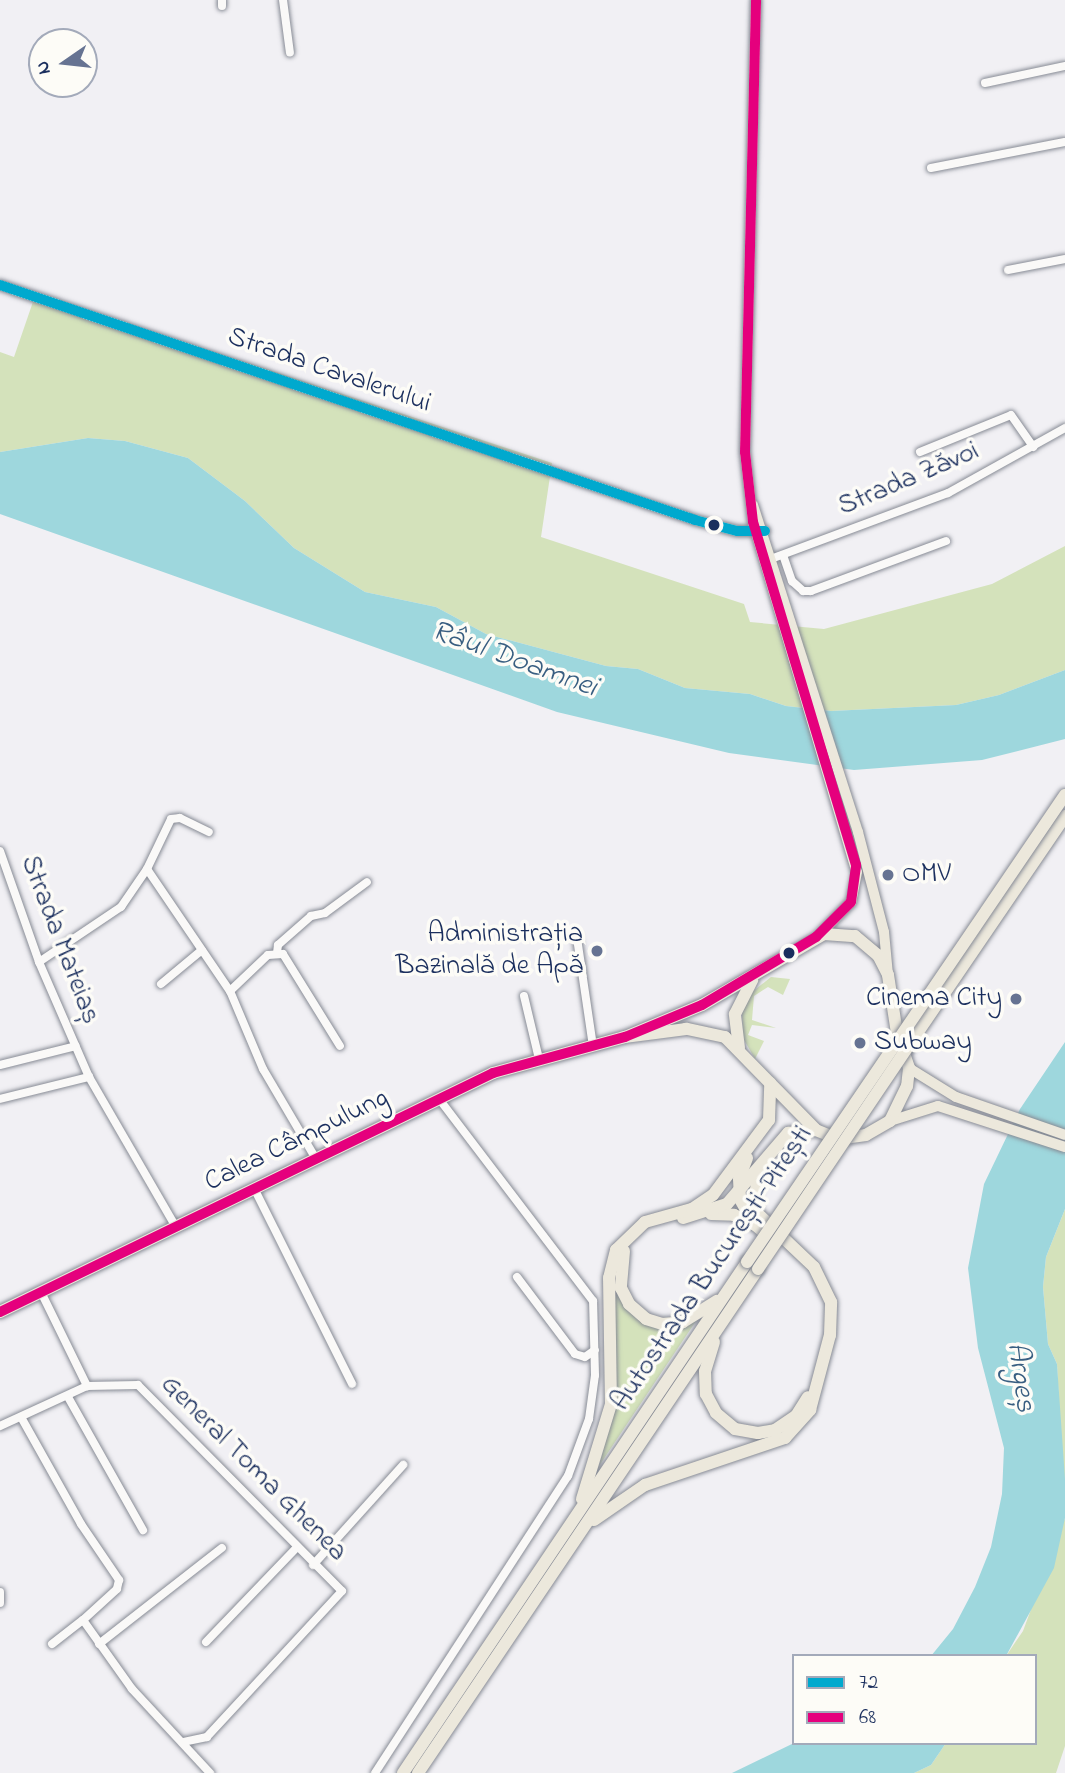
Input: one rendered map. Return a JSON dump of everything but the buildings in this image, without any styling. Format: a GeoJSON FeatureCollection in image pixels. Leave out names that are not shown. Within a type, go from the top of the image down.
{"type":"FeatureCollection","features":[{"type":"Feature","properties":{"kind":"highway","name":"Autostrada București-Pitești"},"geometry":{"type":"LineString","coordinates":[[403,1773],[718,1329],[753,1265],[1065,794]]}},
{"type":"Feature","properties":{"kind":"highway","name":"Autostrada București-Pitești"},"geometry":{"type":"LineString","coordinates":[[418,1773],[725,1295],[753,1265],[1065,816]]}},
{"type":"Feature","properties":{"kind":"highway"},"geometry":{"type":"LineString","coordinates":[[700,1215],[739,1193],[788,1133],[816,1130],[847,1139],[873,1132],[890,1121],[901,1104],[909,1068],[897,1033],[888,975],[878,956],[863,941],[835,933],[816,937]]}},
{"type":"Feature","properties":{"kind":"highway","name":"Calea Câmpulung"},"geometry":{"type":"LineString","coordinates":[[0,1312],[493,1073],[625,1037],[702,1005],[753,978],[816,937]]}},
{"type":"Feature","properties":{"kind":"highway"},"geometry":{"type":"LineString","coordinates":[[739,1048],[735,1014],[753,978]]}},
{"type":"Feature","properties":{"kind":"highway","name":"Calea Câmpulung"},"geometry":{"type":"LineString","coordinates":[[625,1037],[696,1029],[725,1037],[739,1048],[816,1130]]}},
{"type":"Feature","properties":{"kind":"highway"},"geometry":{"type":"LineString","coordinates":[[754,1224],[739,1193],[742,1169],[771,1112],[770,1083]]}},
{"type":"Feature","properties":{"kind":"highway"},"geometry":{"type":"LineString","coordinates":[[578,1525],[611,1405],[609,1278],[616,1250],[645,1222],[703,1204],[755,1142]]}},
{"type":"Feature","properties":{"kind":"highway"},"geometry":{"type":"LineString","coordinates":[[578,1525],[645,1485],[785,1438],[810,1410],[830,1335],[831,1302],[814,1267],[757,1213],[754,1197],[761,1167]]}},
{"type":"Feature","properties":{"kind":"highway"},"geometry":{"type":"LineString","coordinates":[[718,1329],[704,1384],[716,1413],[747,1433],[769,1432],[790,1421],[810,1391],[824,1331],[824,1303],[810,1271],[754,1224],[727,1214],[700,1215],[653,1225],[633,1238],[621,1259],[621,1288],[636,1311],[662,1324],[688,1320],[725,1295]]}},
{"type":"Feature","properties":{"kind":"main road"},"geometry":{"type":"LineString","coordinates":[[756,0],[743,412],[753,505],[760,531],[773,558],[777,588],[884,932],[888,975]]}},
{"type":"Feature","properties":{"kind":"main road","name":"Strada Cavalerului"},"geometry":{"type":"LineString","coordinates":[[0,285],[695,520],[760,531]]}},
{"type":"Feature","properties":{"kind":"main road"},"geometry":{"type":"LineString","coordinates":[[816,937],[842,914],[855,888],[856,865],[844,805]]}},
{"type":"Feature","properties":{"kind":"main road"},"geometry":{"type":"LineString","coordinates":[[909,1068],[968,1108],[1065,1147]]}},
{"type":"Feature","properties":{"kind":"main road"},"geometry":{"type":"LineString","coordinates":[[890,1121],[928,1106],[968,1108],[1065,1135]]}},
{"type":"Feature","properties":{"kind":"street"},"geometry":{"type":"LineString","coordinates":[[283,0],[290,53]]}},
{"type":"Feature","properties":{"kind":"street"},"geometry":{"type":"LineString","coordinates":[[985,83],[1065,66]]}},
{"type":"Feature","properties":{"kind":"street"},"geometry":{"type":"LineString","coordinates":[[931,169],[1065,142]]}},
{"type":"Feature","properties":{"kind":"street"},"geometry":{"type":"LineString","coordinates":[[1008,270],[1065,259]]}},
{"type":"Feature","properties":{"kind":"street"},"geometry":{"type":"LineString","coordinates":[[920,452],[1011,415],[1033,447]]}},
{"type":"Feature","properties":{"kind":"street","name":"Strada Zăvoi"},"geometry":{"type":"LineString","coordinates":[[773,558],[948,493],[1065,428]]}},
{"type":"Feature","properties":{"kind":"street"},"geometry":{"type":"LineString","coordinates":[[773,558],[803,591],[811,591],[946,541]]}},
{"type":"Feature","properties":{"kind":"street"},"geometry":{"type":"LineString","coordinates":[[39,962],[121,907],[147,869],[171,819],[180,818],[209,832]]}},
{"type":"Feature","properties":{"kind":"street","name":"Strada Mateiaș"},"geometry":{"type":"LineString","coordinates":[[0,851],[39,962],[89,1077],[176,1227]]}},
{"type":"Feature","properties":{"kind":"street"},"geometry":{"type":"LineString","coordinates":[[147,869],[230,991],[263,1069],[316,1159]]}},
{"type":"Feature","properties":{"kind":"street"},"geometry":{"type":"LineString","coordinates":[[277,953],[278,945],[310,916],[325,914],[367,882]]}},
{"type":"Feature","properties":{"kind":"street"},"geometry":{"type":"LineString","coordinates":[[577,938],[593,1046]]}},
{"type":"Feature","properties":{"kind":"street"},"geometry":{"type":"LineString","coordinates":[[161,984],[202,950]]}},
{"type":"Feature","properties":{"kind":"street"},"geometry":{"type":"LineString","coordinates":[[230,991],[268,955],[277,953],[288,959],[340,1046]]}},
{"type":"Feature","properties":{"kind":"street"},"geometry":{"type":"LineString","coordinates":[[524,996],[539,1059]]}},
{"type":"Feature","properties":{"kind":"street","name":"Strada Mateiaș"},"geometry":{"type":"LineString","coordinates":[[0,1065],[76,1046]]}},
{"type":"Feature","properties":{"kind":"street"},"geometry":{"type":"LineString","coordinates":[[0,1100],[89,1077]]}},
{"type":"Feature","properties":{"kind":"street"},"geometry":{"type":"LineString","coordinates":[[375,1773],[568,1476],[589,1419],[595,1350],[593,1301],[439,1099]]}},
{"type":"Feature","properties":{"kind":"street"},"geometry":{"type":"LineString","coordinates":[[254,1188],[352,1384]]}},
{"type":"Feature","properties":{"kind":"street"},"geometry":{"type":"LineString","coordinates":[[517,1277],[575,1353],[585,1357],[595,1350]]}},
{"type":"Feature","properties":{"kind":"street"},"geometry":{"type":"LineString","coordinates":[[0,1426],[87,1387],[41,1292]]}},
{"type":"Feature","properties":{"kind":"street","name":"General Toma Ghenea"},"geometry":{"type":"LineString","coordinates":[[87,1387],[138,1385],[296,1548],[342,1591],[207,1737],[183,1742]]}},
{"type":"Feature","properties":{"kind":"street"},"geometry":{"type":"LineString","coordinates":[[68,1397],[143,1530]]}},
{"type":"Feature","properties":{"kind":"street"},"geometry":{"type":"LineString","coordinates":[[21,1417],[81,1524],[119,1580],[117,1589],[52,1644]]}},
{"type":"Feature","properties":{"kind":"street"},"geometry":{"type":"LineString","coordinates":[[313,1565],[402,1465]]}},
{"type":"Feature","properties":{"kind":"street"},"geometry":{"type":"LineString","coordinates":[[99,1644],[222,1548]]}},
{"type":"Feature","properties":{"kind":"street"},"geometry":{"type":"LineString","coordinates":[[206,1642],[296,1548]]}},
{"type":"Feature","properties":{"kind":"street"},"geometry":{"type":"LineString","coordinates":[[0,1592],[0,1603]]}},
{"type":"Feature","properties":{"kind":"street"},"geometry":{"type":"LineString","coordinates":[[83,1620],[132,1689],[210,1773]]}},
{"type":"Feature","properties":{"kind":"green space"},"geometry":{"type":"Polygon","coordinates":[[[36,293],[552,463],[541,537],[744,604],[750,622],[824,629],[992,584],[1065,546],[1065,670],[999,695],[956,705],[831,711],[786,706],[750,694],[685,688],[638,669],[606,666],[486,634],[436,607],[365,592],[294,548],[245,501],[188,458],[125,441],[88,438],[0,452],[0,352],[14,357],[36,293]]]}},
{"type":"Feature","properties":{"kind":"green space"},"geometry":{"type":"Polygon","coordinates":[[[771,977],[790,979],[783,995],[768,987],[754,996],[752,1020],[776,1028],[752,1025],[748,1035],[764,1041],[755,1059],[743,1038],[742,1012],[751,993],[771,977]]]}},
{"type":"Feature","properties":{"kind":"green space"},"geometry":{"type":"Polygon","coordinates":[[[1065,1209],[1065,1518],[1057,1364],[1048,1344],[1043,1287],[1046,1257],[1065,1209]]]}},
{"type":"Feature","properties":{"kind":"green space"},"geometry":{"type":"Polygon","coordinates":[[[615,1270],[617,1288],[645,1321],[698,1318],[599,1466],[607,1435],[615,1270]]]}},
{"type":"Feature","properties":{"kind":"green space"},"geometry":{"type":"Polygon","coordinates":[[[1065,1518],[1065,1746],[1056,1773],[914,1773],[931,1765],[945,1745],[1037,1745],[1037,1654],[1007,1654],[1023,1631],[1065,1518]]]}},
{"type":"Feature","properties":{"kind":"water","name":"Râul Doamnei"},"geometry":{"type":"Polygon","coordinates":[[[88,438],[125,441],[188,458],[245,501],[294,548],[365,592],[436,607],[486,634],[606,666],[638,669],[685,688],[750,694],[786,706],[831,711],[956,705],[999,695],[1065,670],[1065,739],[982,760],[854,770],[729,753],[557,712],[0,514],[0,452],[88,438]]]}},
{"type":"Feature","properties":{"kind":"water","name":"Argeș"},"geometry":{"type":"Polygon","coordinates":[[[1065,1042],[1065,1209],[1046,1257],[1043,1287],[1048,1344],[1057,1364],[1065,1518],[1054,1568],[1007,1654],[933,1654],[953,1629],[975,1587],[991,1547],[1002,1494],[1004,1448],[978,1348],[968,1268],[984,1184],[1020,1109],[1065,1042]]]}},
{"type":"Feature","properties":{"kind":"water"},"geometry":{"type":"Polygon","coordinates":[[[792,1744],[945,1745],[931,1765],[914,1773],[732,1773],[792,1744]]]}},
{"type":"Feature","properties":{"kind":"transit line","name":"68"},"geometry":{"type":"LineString","coordinates":[[0,1312],[493,1073],[625,1037],[702,1005],[816,937],[851,902],[856,865],[753,522],[745,452],[756,0]]}},
{"type":"Feature","properties":{"kind":"transit line","name":"72"},"geometry":{"type":"LineString","coordinates":[[0,285],[695,520],[737,531],[765,531]]}},
{"type":"Feature","properties":{"kind":"place","name":"OMV"},"geometry":{"type":"Point","coordinates":[888,875]}},
{"type":"Feature","properties":{"kind":"place","name":"Administrația Bazinală de Apă"},"geometry":{"type":"Point","coordinates":[597,951]}},
{"type":"Feature","properties":{"kind":"place","name":"Cinema City"},"geometry":{"type":"Point","coordinates":[1016,999]}},
{"type":"Feature","properties":{"kind":"place","name":"Subway"},"geometry":{"type":"Point","coordinates":[860,1043]}}]}
